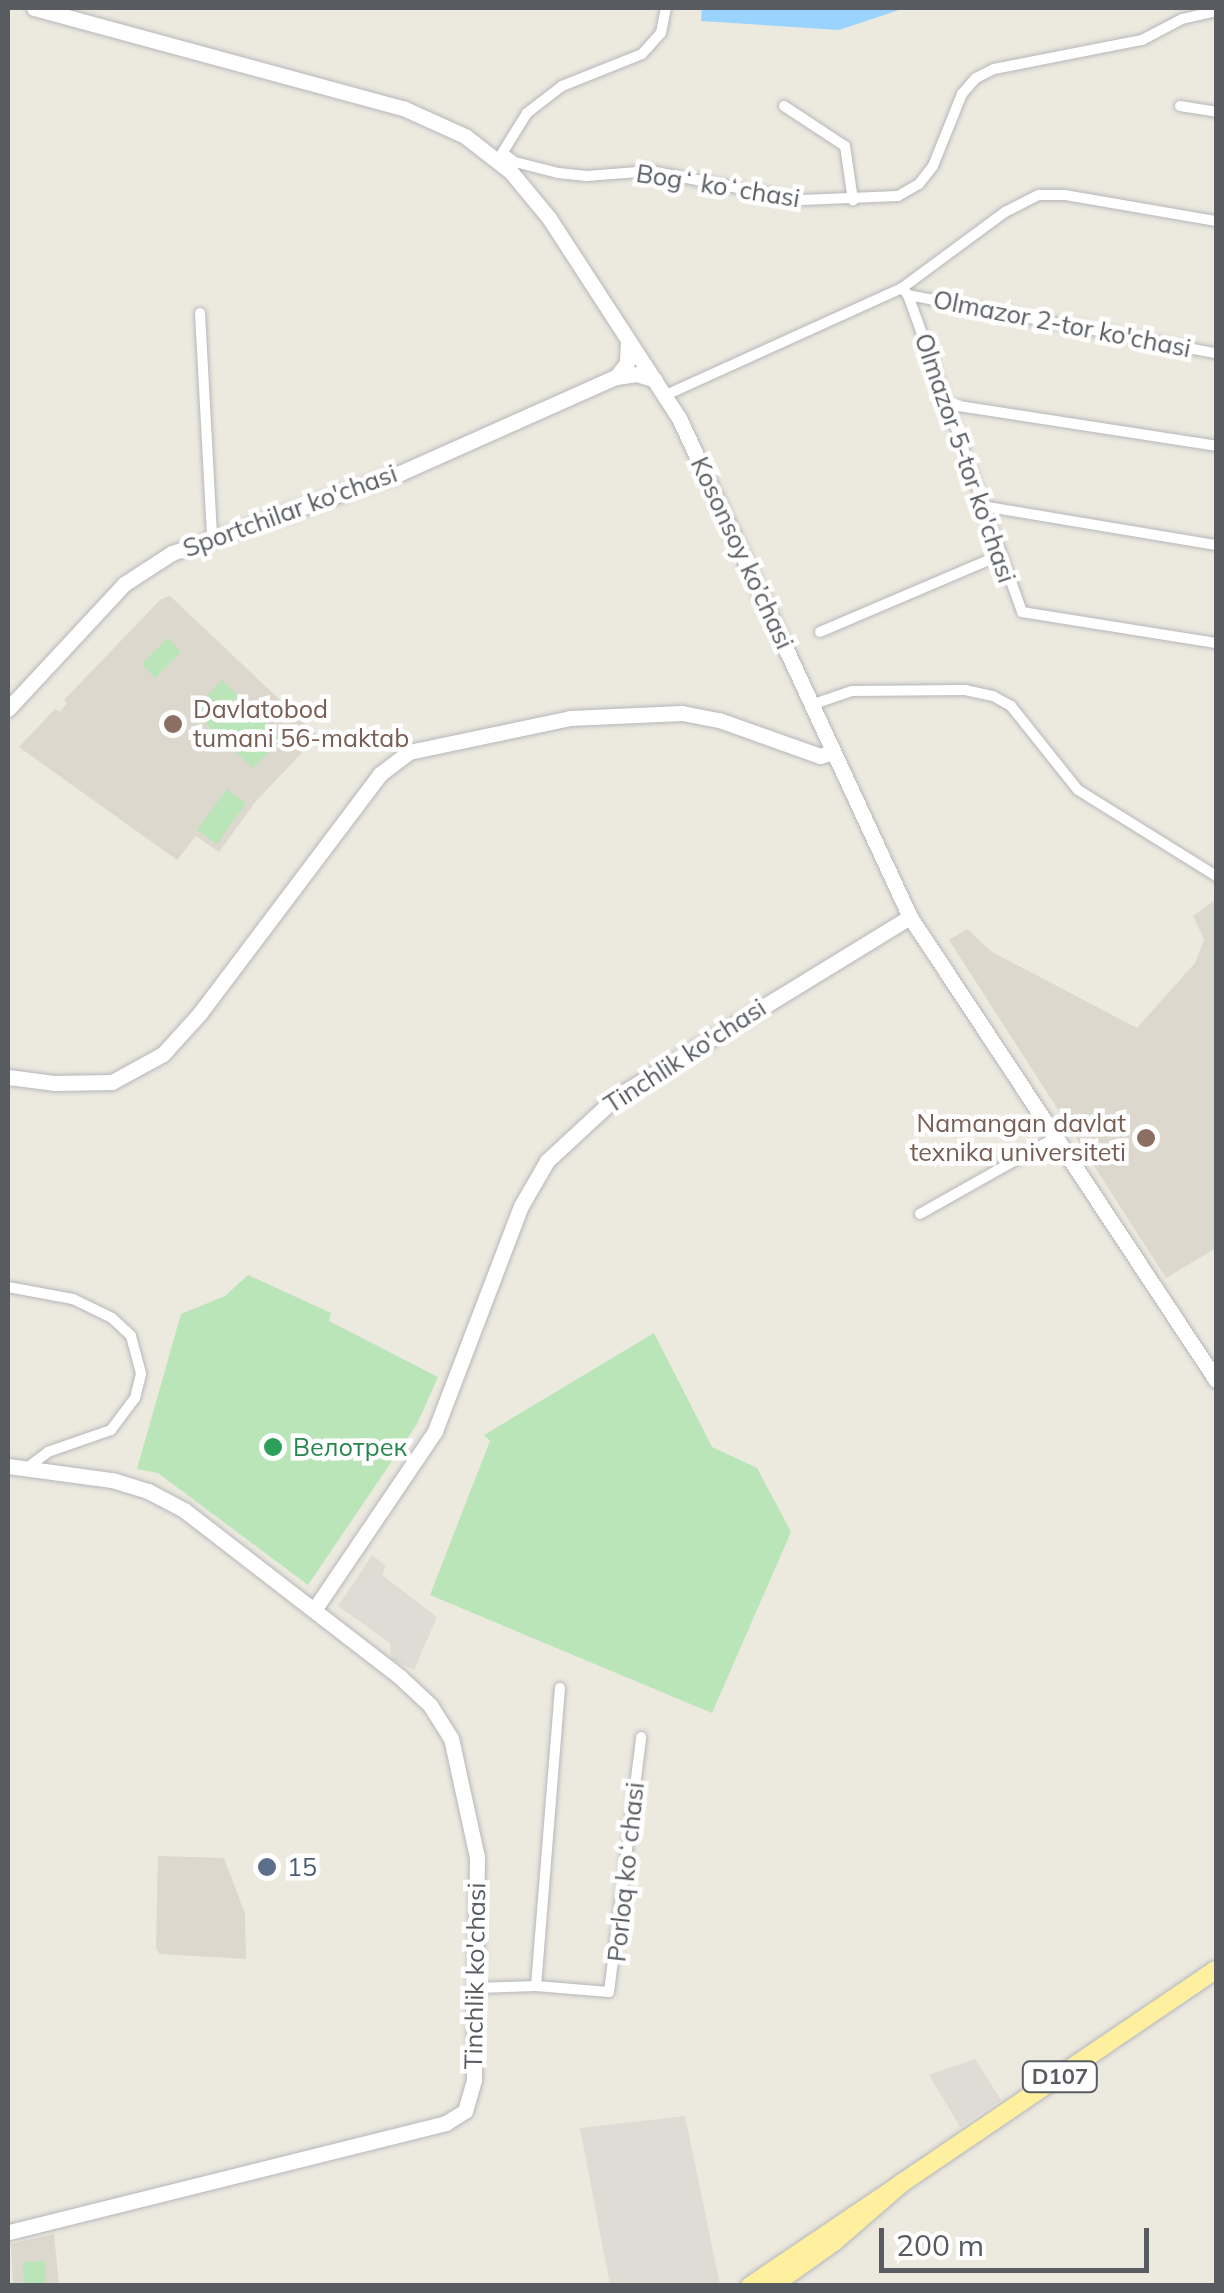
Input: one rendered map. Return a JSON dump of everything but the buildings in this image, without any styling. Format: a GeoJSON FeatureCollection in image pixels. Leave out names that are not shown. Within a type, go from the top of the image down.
{"type":"FeatureCollection","features":[{"type":"Feature","properties":{"kind":"main road","name":"D107"},"geometry":{"type":"LineString","coordinates":[[750,2286],[1216,1970]]}},
{"type":"Feature","properties":{"kind":"main road","name":"D107"},"geometry":{"type":"LineString","coordinates":[[772,2286],[834,2242],[902,2183]]}},
{"type":"Feature","properties":{"kind":"street","name":"Kosonsoy ko’chasi"},"geometry":{"type":"LineString","coordinates":[[34,8],[374,98],[455,130],[500,155],[549,218],[666,396],[910,918],[1216,1380]]}},
{"type":"Feature","properties":{"kind":"street"},"geometry":{"type":"LineString","coordinates":[[500,155],[527,114],[562,86],[642,54],[662,33],[666,8]]}},
{"type":"Feature","properties":{"kind":"street","name":"Bogʻ koʻchasi"},"geometry":{"type":"LineString","coordinates":[[500,155],[558,173],[650,170],[766,195],[853,200],[898,196],[919,184],[946,141],[962,94],[994,69],[1129,43],[1182,19],[1216,10]]}},
{"type":"Feature","properties":{"kind":"street"},"geometry":{"type":"LineString","coordinates":[[784,106],[845,146],[853,200]]}},
{"type":"Feature","properties":{"kind":"street"},"geometry":{"type":"LineString","coordinates":[[1180,106],[1216,112]]}},
{"type":"Feature","properties":{"kind":"street"},"geometry":{"type":"LineString","coordinates":[[666,396],[905,292],[1005,212],[1039,194],[1065,194],[1216,221]]}},
{"type":"Feature","properties":{"kind":"street","name":"Olmazor 2-tor ko'chasi"},"geometry":{"type":"LineString","coordinates":[[905,292],[1216,353]]}},
{"type":"Feature","properties":{"kind":"street","name":"Olmazor 5-tor ko'chasi"},"geometry":{"type":"LineString","coordinates":[[905,292],[998,556],[1022,612],[1216,643]]}},
{"type":"Feature","properties":{"kind":"street"},"geometry":{"type":"LineString","coordinates":[[200,313],[212,536]]}},
{"type":"Feature","properties":{"kind":"street"},"geometry":{"type":"LineString","coordinates":[[616,377],[628,359],[627,337]]}},
{"type":"Feature","properties":{"kind":"street"},"geometry":{"type":"LineString","coordinates":[[616,377],[637,374],[655,380]]}},
{"type":"Feature","properties":{"kind":"street","name":"Sportchilar ko'chasi"},"geometry":{"type":"LineString","coordinates":[[8,709],[124,584],[172,553],[400,472],[616,377]]}},
{"type":"Feature","properties":{"kind":"street"},"geometry":{"type":"LineString","coordinates":[[946,404],[1216,446]]}},
{"type":"Feature","properties":{"kind":"street"},"geometry":{"type":"LineString","coordinates":[[982,506],[1216,544]]}},
{"type":"Feature","properties":{"kind":"street"},"geometry":{"type":"LineString","coordinates":[[820,632],[998,556]]}},
{"type":"Feature","properties":{"kind":"street"},"geometry":{"type":"LineString","coordinates":[[811,704],[852,691],[965,690],[993,696],[1010,706],[1078,790],[1216,876]]}},
{"type":"Feature","properties":{"kind":"street"},"geometry":{"type":"LineString","coordinates":[[8,1076],[54,1084],[112,1082],[163,1054],[200,1013],[380,774],[409,752],[570,718],[682,713],[719,720],[820,756],[832,752]]}},
{"type":"Feature","properties":{"kind":"street","name":"Tinchlik ko'chasi"},"geometry":{"type":"LineString","coordinates":[[314,1610],[435,1430],[521,1206],[546,1162],[616,1098],[910,918]]}},
{"type":"Feature","properties":{"kind":"street"},"geometry":{"type":"LineString","coordinates":[[920,1214],[1055,1138]]}},
{"type":"Feature","properties":{"kind":"street"},"geometry":{"type":"LineString","coordinates":[[8,1286],[72,1300],[112,1318],[131,1336],[142,1374],[135,1398],[111,1430],[48,1452],[26,1469]]}},
{"type":"Feature","properties":{"kind":"street","name":"Tinchlik ko'chasi"},"geometry":{"type":"LineString","coordinates":[[8,1466],[112,1480],[148,1491],[184,1510],[420,1694],[451,1738],[477,1857],[471,2098],[465,2111],[446,2123],[8,2232]]}},
{"type":"Feature","properties":{"kind":"street"},"geometry":{"type":"LineString","coordinates":[[536,1986],[560,1688]]}},
{"type":"Feature","properties":{"kind":"street","name":"Porloq koʻchasi"},"geometry":{"type":"LineString","coordinates":[[476,1988],[536,1986],[609,1992],[640,1737]]}},
{"type":"Feature","properties":{"kind":"shaded area","name":"Davlatobod tumani 56-maktab"},"geometry":{"type":"Polygon","coordinates":[[[170,596],[318,736],[257,800],[219,852],[196,836],[177,860],[19,747],[55,709],[60,712],[67,703],[64,700],[161,599],[170,596]]]}},
{"type":"Feature","properties":{"kind":"shaded area","name":"Namangan davlat texnika universiteti"},"geometry":{"type":"Polygon","coordinates":[[[1216,899],[1216,1248],[1166,1278],[949,940],[967,929],[992,952],[1137,1028],[1195,963],[1204,939],[1193,916],[1216,899]]]}},
{"type":"Feature","properties":{"kind":"shaded area"},"geometry":{"type":"Polygon","coordinates":[[[372,1555],[386,1566],[382,1575],[437,1617],[414,1670],[391,1659],[390,1643],[338,1606],[372,1555]]]}},
{"type":"Feature","properties":{"kind":"shaded area"},"geometry":{"type":"Polygon","coordinates":[[[158,1856],[224,1858],[245,1914],[246,1959],[160,1954],[156,1949],[158,1856]]]}},
{"type":"Feature","properties":{"kind":"shaded area"},"geometry":{"type":"Polygon","coordinates":[[[975,2059],[1001,2100],[960,2127],[929,2075],[975,2059]]]}},
{"type":"Feature","properties":{"kind":"shaded area"},"geometry":{"type":"Polygon","coordinates":[[[685,2116],[720,2285],[610,2285],[580,2128],[685,2116]]]}},
{"type":"Feature","properties":{"kind":"shaded area"},"geometry":{"type":"Polygon","coordinates":[[[54,2234],[59,2285],[13,2285],[11,2244],[54,2234]]]}},
{"type":"Feature","properties":{"kind":"green space"},"geometry":{"type":"Polygon","coordinates":[[[168,638],[181,652],[155,678],[142,664],[168,638]]]}},
{"type":"Feature","properties":{"kind":"green space"},"geometry":{"type":"Polygon","coordinates":[[[222,680],[282,738],[253,768],[193,711],[222,680]]]}},
{"type":"Feature","properties":{"kind":"green space"},"geometry":{"type":"Polygon","coordinates":[[[227,789],[246,803],[217,844],[197,830],[227,789]]]}},
{"type":"Feature","properties":{"kind":"green space","name":"Велотрек"},"geometry":{"type":"Polygon","coordinates":[[[248,1275],[331,1313],[329,1321],[438,1377],[417,1424],[308,1585],[158,1473],[137,1469],[181,1314],[225,1296],[248,1275]]]}},
{"type":"Feature","properties":{"kind":"green space"},"geometry":{"type":"Polygon","coordinates":[[[654,1333],[712,1447],[757,1468],[791,1532],[712,1713],[430,1595],[490,1441],[484,1435],[654,1333]]]}},
{"type":"Feature","properties":{"kind":"green space"},"geometry":{"type":"Polygon","coordinates":[[[45,2261],[46,2285],[24,2285],[23,2262],[45,2261]]]}},
{"type":"Feature","properties":{"kind":"water"},"geometry":{"type":"Polygon","coordinates":[[[702,8],[905,8],[839,30],[701,21],[702,8]]]}},
{"type":"Feature","properties":{"kind":"place","name":"Davlatobod tumani 56-maktab"},"geometry":{"type":"Point","coordinates":[173,724]}},
{"type":"Feature","properties":{"kind":"place","name":"Namangan davlat texnika universiteti"},"geometry":{"type":"Point","coordinates":[1146,1138]}},
{"type":"Feature","properties":{"kind":"place","name":"Велотрек"},"geometry":{"type":"Point","coordinates":[273,1447]}},
{"type":"Feature","properties":{"kind":"place","name":"15"},"geometry":{"type":"Point","coordinates":[267,1867]}}]}
